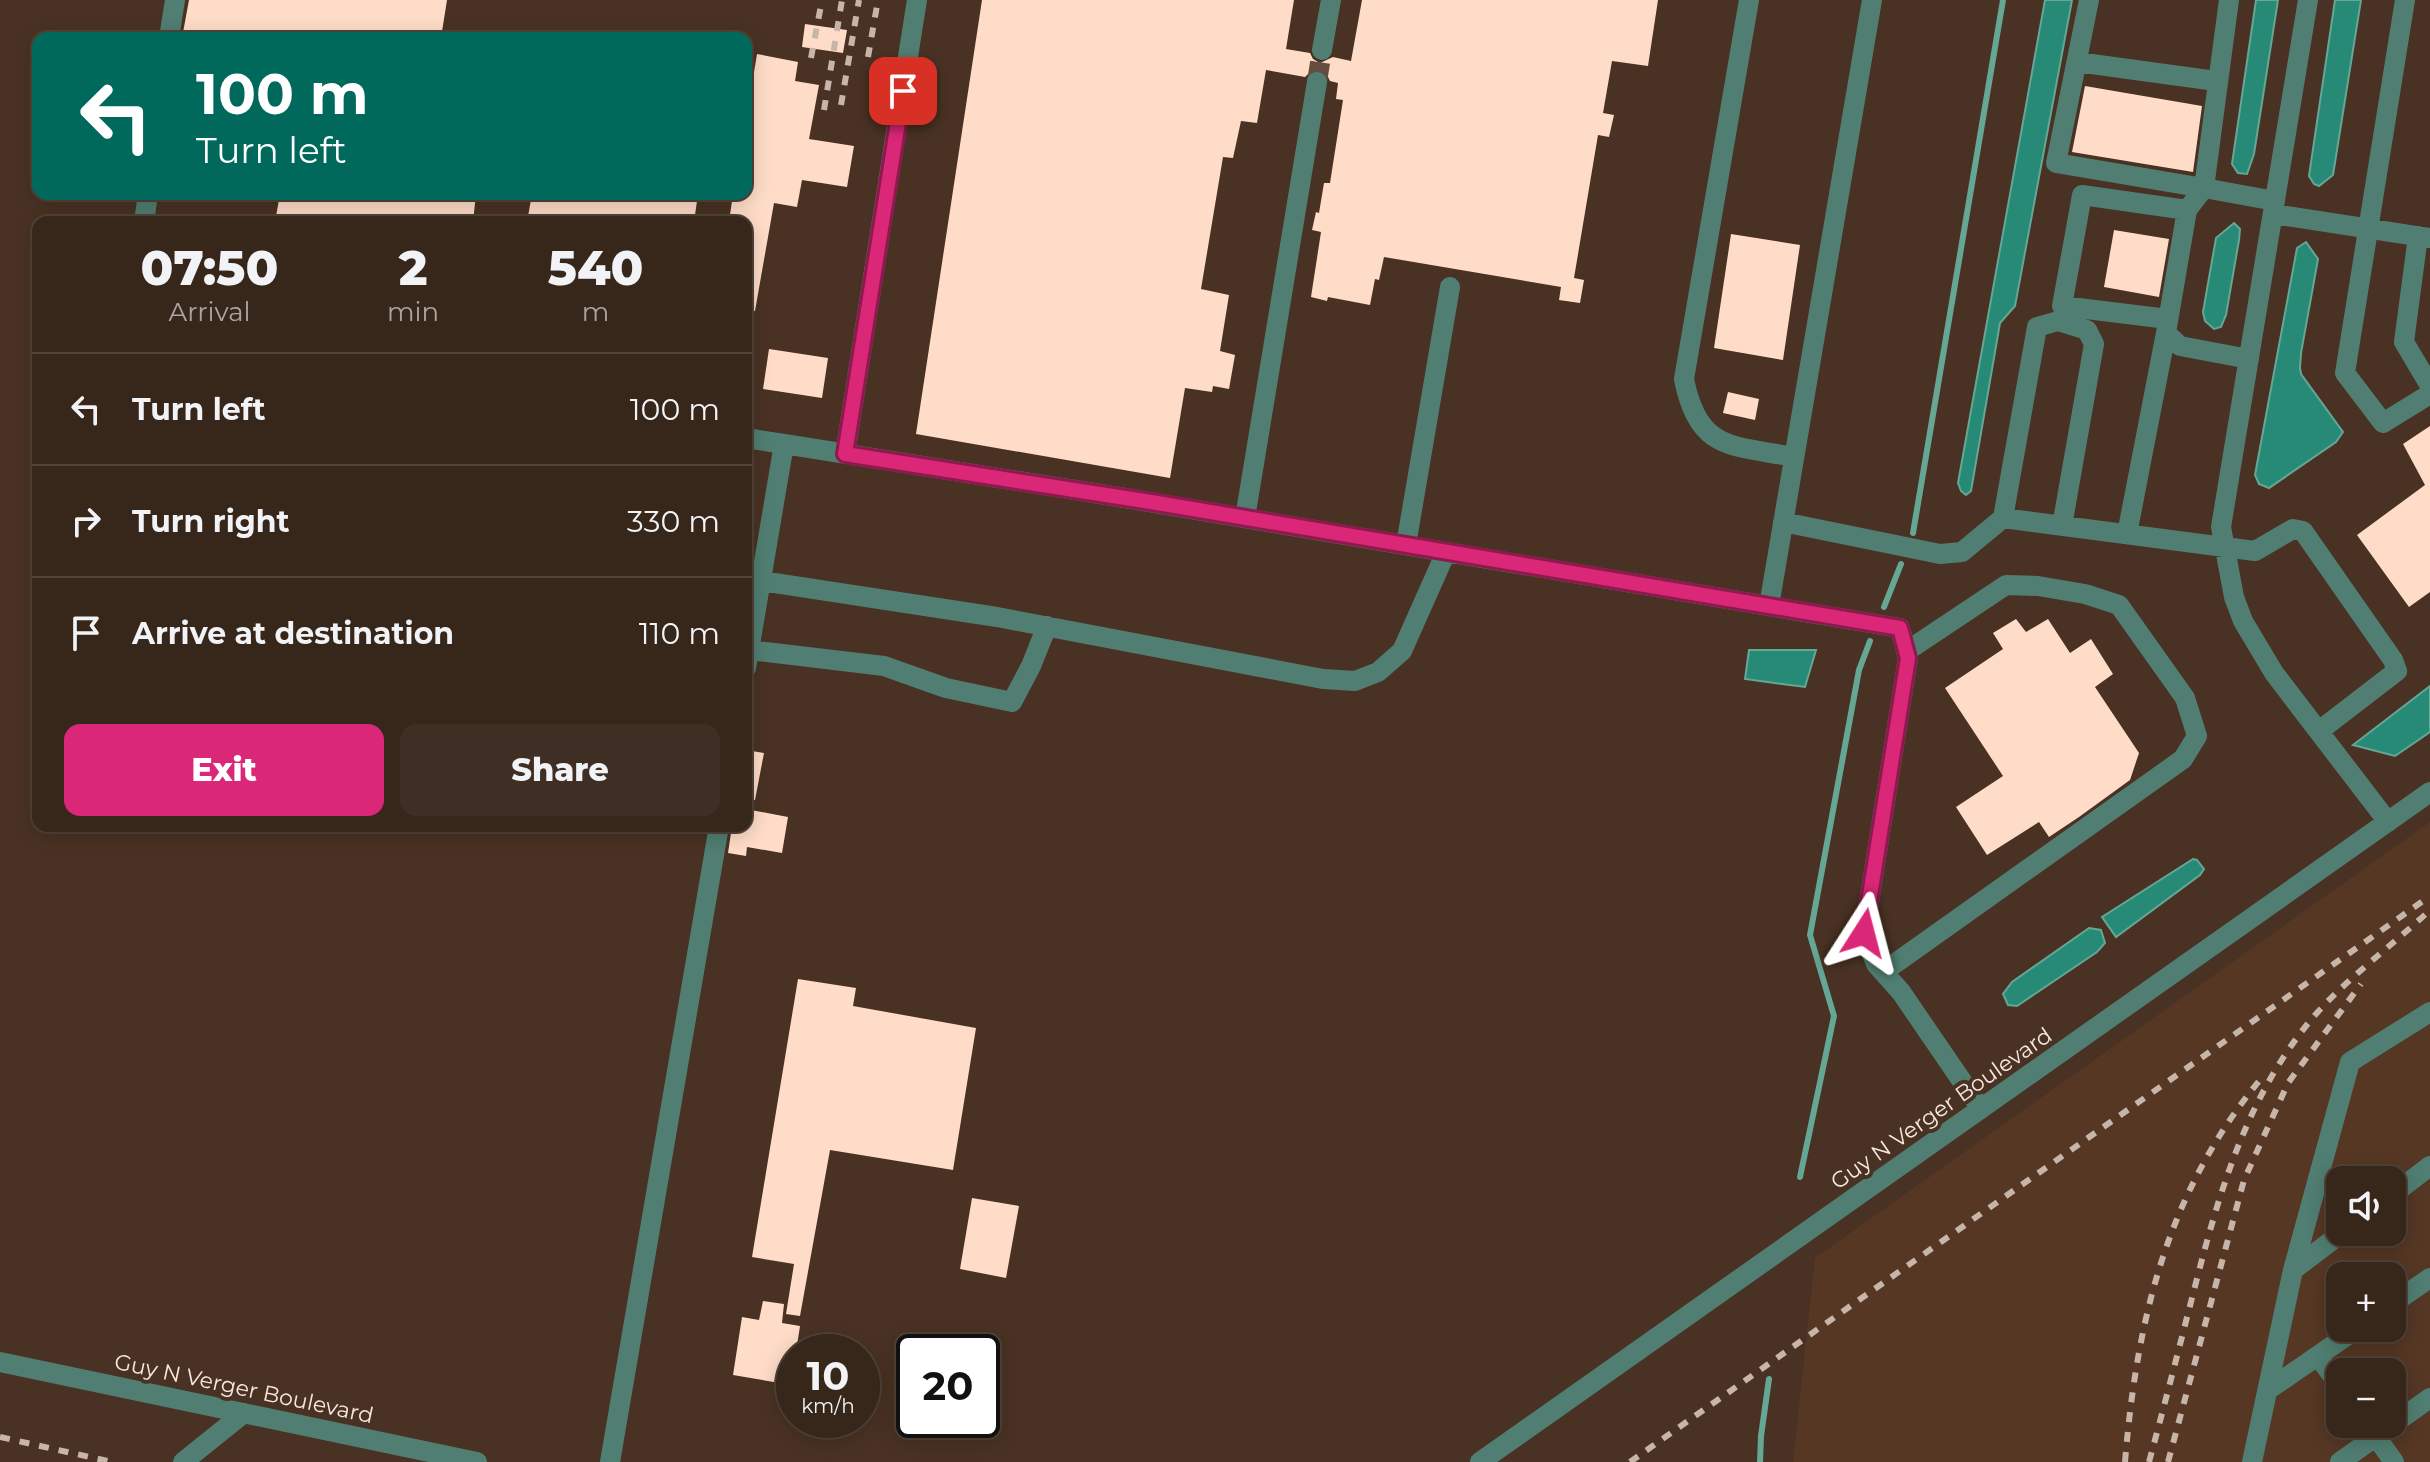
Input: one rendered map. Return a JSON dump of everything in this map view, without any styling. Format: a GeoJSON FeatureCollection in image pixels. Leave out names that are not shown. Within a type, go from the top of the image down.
{"type":"FeatureCollection","features":[{"type":"Feature","properties":{"kind":"street"},"geometry":{"type":"LineString","coordinates":[[170,32],[175,0]]}},
{"type":"Feature","properties":{"kind":"street"},"geometry":{"type":"LineString","coordinates":[[845,454],[917,0]]}},
{"type":"Feature","properties":{"kind":"street"},"geometry":{"type":"LineString","coordinates":[[1322,50],[1331,0]]}},
{"type":"Feature","properties":{"kind":"street"},"geometry":{"type":"LineString","coordinates":[[1749,0],[1684,379],[1698,422],[1717,442],[1794,457]]}},
{"type":"Feature","properties":{"kind":"street"},"geometry":{"type":"LineString","coordinates":[[1769,606],[1872,0]]}},
{"type":"Feature","properties":{"kind":"street"},"geometry":{"type":"LineString","coordinates":[[2089,0],[2056,163],[2204,188],[2367,228],[2424,237],[2404,342],[2430,386]]}},
{"type":"Feature","properties":{"kind":"street"},"geometry":{"type":"LineString","coordinates":[[2127,534],[2187,210],[2204,188],[2229,0]]}},
{"type":"Feature","properties":{"kind":"street"},"geometry":{"type":"LineString","coordinates":[[2308,0],[2221,527],[2234,597],[2243,621],[2274,673],[2388,822]]}},
{"type":"Feature","properties":{"kind":"street"},"geometry":{"type":"LineString","coordinates":[[2405,0],[2345,373],[2383,423],[2430,394]]}},
{"type":"Feature","properties":{"kind":"street"},"geometry":{"type":"LineString","coordinates":[[2077,62],[2216,81]]}},
{"type":"Feature","properties":{"kind":"street"},"geometry":{"type":"LineString","coordinates":[[1245,518],[1317,82]]}},
{"type":"Feature","properties":{"kind":"street"},"geometry":{"type":"LineString","coordinates":[[2187,210],[2082,195],[2062,306],[2167,326],[2180,346],[2249,359]]}},
{"type":"Feature","properties":{"kind":"street"},"geometry":{"type":"LineString","coordinates":[[1406,545],[1450,287]]}},
{"type":"Feature","properties":{"kind":"street"},"geometry":{"type":"LineString","coordinates":[[1783,522],[1940,554],[1962,552],[2003,518],[2037,327],[2058,321],[2087,330],[2094,344],[2062,526]]}},
{"type":"Feature","properties":{"kind":"street"},"geometry":{"type":"LineString","coordinates":[[752,439],[1900,628],[1908,658],[1864,933],[1876,964],[1901,992],[1981,1109]]}},
{"type":"Feature","properties":{"kind":"street"},"geometry":{"type":"LineString","coordinates":[[752,635],[784,444]]}},
{"type":"Feature","properties":{"kind":"street"},"geometry":{"type":"LineString","coordinates":[[2003,518],[2255,551],[2293,529],[2303,531],[2393,660],[2397,671],[2319,731]]}},
{"type":"Feature","properties":{"kind":"street"},"geometry":{"type":"LineString","coordinates":[[761,581],[1047,626],[1323,679],[1355,681],[1378,672],[1402,651],[1446,552]]}},
{"type":"Feature","properties":{"kind":"street"},"geometry":{"type":"LineString","coordinates":[[1883,972],[2183,759],[2197,736],[2185,698],[2119,605],[2085,594],[2038,586],[2006,585],[1907,651]]}},
{"type":"Feature","properties":{"kind":"street"},"geometry":{"type":"LineString","coordinates":[[752,659],[884,666],[946,688],[1012,702],[1047,626]]}},
{"type":"Feature","properties":{"kind":"street","name":"Guy N Verger Boulevard"},"geometry":{"type":"LineString","coordinates":[[1480,1462],[2430,792]]}},
{"type":"Feature","properties":{"kind":"street"},"geometry":{"type":"LineString","coordinates":[[610,1462],[718,832]]}},
{"type":"Feature","properties":{"kind":"street"},"geometry":{"type":"LineString","coordinates":[[2252,1462],[2293,1270],[2350,1062],[2430,1012]]}},
{"type":"Feature","properties":{"kind":"street"},"geometry":{"type":"LineString","coordinates":[[2406,1184],[2430,1166]]}},
{"type":"Feature","properties":{"kind":"street"},"geometry":{"type":"LineString","coordinates":[[2293,1270],[2326,1245]]}},
{"type":"Feature","properties":{"kind":"street"},"geometry":{"type":"LineString","coordinates":[[2406,1294],[2430,1278]]}},
{"type":"Feature","properties":{"kind":"street"},"geometry":{"type":"LineString","coordinates":[[2268,1390],[2338,1342]]}},
{"type":"Feature","properties":{"kind":"street"},"geometry":{"type":"LineString","coordinates":[[2318,1356],[2326,1367]]}},
{"type":"Feature","properties":{"kind":"street","name":"Guy N Verger Boulevard"},"geometry":{"type":"LineString","coordinates":[[0,1362],[477,1462]]}},
{"type":"Feature","properties":{"kind":"street"},"geometry":{"type":"LineString","coordinates":[[2406,1411],[2430,1398]]}},
{"type":"Feature","properties":{"kind":"street"},"geometry":{"type":"LineString","coordinates":[[183,1462],[244,1413]]}},
{"type":"Feature","properties":{"kind":"street"},"geometry":{"type":"LineString","coordinates":[[2340,1462],[2364,1438]]}},
{"type":"Feature","properties":{"kind":"street"},"geometry":{"type":"LineString","coordinates":[[2378,1438],[2394,1462]]}},
{"type":"Feature","properties":{"kind":"shaded area"},"geometry":{"type":"Polygon","coordinates":[[[2430,822],[2430,1462],[1793,1462],[1815,1258],[2430,822]]]}},
{"type":"Feature","properties":{"kind":"water"},"geometry":{"type":"Polygon","coordinates":[[[2045,0],[2072,0],[2015,306],[2000,323],[1971,491],[1966,495],[1958,483],[2045,0]]]}},
{"type":"Feature","properties":{"kind":"water"},"geometry":{"type":"Polygon","coordinates":[[[2256,0],[2278,0],[2254,154],[2247,174],[2238,173],[2232,164],[2256,0]]]}},
{"type":"Feature","properties":{"kind":"water"},"geometry":{"type":"Polygon","coordinates":[[[2335,0],[2361,0],[2333,175],[2319,186],[2309,176],[2335,0]]]}},
{"type":"Feature","properties":{"kind":"water"},"geometry":{"type":"Polygon","coordinates":[[[2234,223],[2240,229],[2226,315],[2221,327],[2214,329],[2205,321],[2203,312],[2216,238],[2234,223]]]}},
{"type":"Feature","properties":{"kind":"water"},"geometry":{"type":"Polygon","coordinates":[[[2306,242],[2318,259],[2301,353],[2301,374],[2343,432],[2336,442],[2269,488],[2259,484],[2255,475],[2297,248],[2306,242]]]}},
{"type":"Feature","properties":{"kind":"water"},"geometry":{"type":"Polygon","coordinates":[[[1749,650],[1816,650],[1805,687],[1745,679],[1749,650]]]}},
{"type":"Feature","properties":{"kind":"water"},"geometry":{"type":"Polygon","coordinates":[[[2430,686],[2430,732],[2395,756],[2353,745],[2430,686]]]}},
{"type":"Feature","properties":{"kind":"water"},"geometry":{"type":"Polygon","coordinates":[[[2193,859],[2204,869],[2200,875],[2116,937],[2102,917],[2193,859]]]}},
{"type":"Feature","properties":{"kind":"water"},"geometry":{"type":"Polygon","coordinates":[[[2089,928],[2101,930],[2105,943],[2097,952],[2017,1006],[2008,1005],[2003,994],[2012,982],[2089,928]]]}},
{"type":"Feature","properties":{"kind":"building"},"geometry":{"type":"Polygon","coordinates":[[[189,0],[447,0],[442,32],[183,32],[189,0]]]}},
{"type":"Feature","properties":{"kind":"building"},"geometry":{"type":"Polygon","coordinates":[[[982,0],[1294,0],[1286,49],[1310,53],[1320,63],[1333,57],[1351,61],[1362,0],[1658,0],[1648,66],[1612,61],[1603,113],[1614,115],[1609,137],[1598,135],[1574,278],[1584,280],[1580,303],[1559,300],[1561,287],[1384,257],[1379,280],[1375,279],[1370,305],[1311,297],[1321,232],[1312,230],[1316,212],[1319,213],[1324,183],[1330,183],[1343,100],[1336,99],[1338,83],[1330,81],[1320,69],[1312,70],[1305,77],[1266,70],[1257,123],[1241,121],[1233,158],[1223,157],[1201,289],[1229,295],[1220,351],[1235,355],[1229,389],[1213,386],[1212,392],[1185,388],[1170,478],[916,434],[982,0]]]}},
{"type":"Feature","properties":{"kind":"building"},"geometry":{"type":"Polygon","coordinates":[[[805,24],[847,30],[843,53],[802,47],[805,24]]]}},
{"type":"Feature","properties":{"kind":"building"},"geometry":{"type":"Polygon","coordinates":[[[757,54],[798,62],[795,81],[819,85],[809,139],[854,146],[847,187],[802,180],[797,207],[774,203],[755,311],[752,311],[752,216],[730,216],[732,200],[752,200],[752,84],[757,54]]]}},
{"type":"Feature","properties":{"kind":"building"},"geometry":{"type":"Polygon","coordinates":[[[2085,86],[2202,106],[2193,172],[2072,152],[2085,86]]]}},
{"type":"Feature","properties":{"kind":"building"},"geometry":{"type":"Polygon","coordinates":[[[279,200],[475,200],[474,216],[276,216],[279,200]]]}},
{"type":"Feature","properties":{"kind":"building"},"geometry":{"type":"Polygon","coordinates":[[[531,200],[697,200],[695,216],[528,216],[531,200]]]}},
{"type":"Feature","properties":{"kind":"building"},"geometry":{"type":"Polygon","coordinates":[[[2114,230],[2169,239],[2159,297],[2104,287],[2114,230]]]}},
{"type":"Feature","properties":{"kind":"building"},"geometry":{"type":"Polygon","coordinates":[[[1731,234],[1800,245],[1783,360],[1714,348],[1731,234]]]}},
{"type":"Feature","properties":{"kind":"building"},"geometry":{"type":"Polygon","coordinates":[[[769,349],[828,358],[822,398],[763,389],[769,349]]]}},
{"type":"Feature","properties":{"kind":"building"},"geometry":{"type":"Polygon","coordinates":[[[1728,392],[1759,399],[1755,420],[1723,413],[1728,392]]]}},
{"type":"Feature","properties":{"kind":"building"},"geometry":{"type":"Polygon","coordinates":[[[2430,426],[2430,592],[2409,607],[2357,535],[2425,485],[2403,444],[2430,426]]]}},
{"type":"Feature","properties":{"kind":"building"},"geometry":{"type":"Polygon","coordinates":[[[2016,619],[2026,632],[2048,619],[2070,653],[2091,639],[2113,674],[2095,687],[2139,753],[2130,780],[2079,817],[2049,837],[2039,822],[1987,855],[1956,807],[2003,776],[1945,688],[2003,649],[1993,633],[2016,619]]]}},
{"type":"Feature","properties":{"kind":"building"},"geometry":{"type":"Polygon","coordinates":[[[752,751],[764,753],[755,800],[752,800],[752,751]]]}},
{"type":"Feature","properties":{"kind":"building"},"geometry":{"type":"Polygon","coordinates":[[[752,810],[788,817],[782,853],[747,847],[746,856],[728,853],[731,832],[752,832],[752,810]]]}},
{"type":"Feature","properties":{"kind":"building"},"geometry":{"type":"Polygon","coordinates":[[[798,979],[856,988],[853,1006],[976,1028],[953,1170],[830,1150],[800,1316],[786,1314],[794,1264],[752,1257],[798,979]]]}},
{"type":"Feature","properties":{"kind":"building"},"geometry":{"type":"Polygon","coordinates":[[[972,1198],[1019,1206],[1006,1278],[960,1269],[972,1198]]]}},
{"type":"Feature","properties":{"kind":"building"},"geometry":{"type":"Polygon","coordinates":[[[763,1301],[784,1304],[782,1323],[800,1326],[799,1334],[776,1334],[776,1382],[733,1375],[742,1317],[759,1320],[763,1301]]]}},
{"type":"Feature","properties":{"kind":"waterway"},"geometry":{"type":"LineString","coordinates":[[1913,533],[2003,0]]}},
{"type":"Feature","properties":{"kind":"waterway"},"geometry":{"type":"LineString","coordinates":[[1884,607],[1901,564]]}},
{"type":"Feature","properties":{"kind":"waterway"},"geometry":{"type":"LineString","coordinates":[[1800,1177],[1834,1016],[1810,935],[1859,670],[1870,641]]}},
{"type":"Feature","properties":{"kind":"waterway"},"geometry":{"type":"LineString","coordinates":[[1760,1462],[1769,1379]]}},
{"type":"Feature","properties":{"kind":"tunnel"},"geometry":{"type":"LineString","coordinates":[[1317,82],[1322,50]]}},
{"type":"Feature","properties":{"kind":"railway"},"geometry":{"type":"LineString","coordinates":[[811,58],[822,0]]}},
{"type":"Feature","properties":{"kind":"railway"},"geometry":{"type":"LineString","coordinates":[[824,110],[842,0]]}},
{"type":"Feature","properties":{"kind":"railway"},"geometry":{"type":"LineString","coordinates":[[841,105],[859,0]]}},
{"type":"Feature","properties":{"kind":"railway"},"geometry":{"type":"LineString","coordinates":[[868,57],[878,0]]}},
{"type":"Feature","properties":{"kind":"railway"},"geometry":{"type":"LineString","coordinates":[[1630,1462],[2430,896]]}},
{"type":"Feature","properties":{"kind":"railway"},"geometry":{"type":"LineString","coordinates":[[2149,1462],[2223,1188],[2250,1118],[2267,1084],[2287,1052],[2323,1006],[2430,910]]}},
{"type":"Feature","properties":{"kind":"railway"},"geometry":{"type":"LineString","coordinates":[[2168,1462],[2244,1180],[2288,1083],[2361,984]]}},
{"type":"Feature","properties":{"kind":"railway"},"geometry":{"type":"LineString","coordinates":[[2125,1462],[2138,1356],[2163,1257],[2203,1163],[2231,1118],[2264,1075]]}},
{"type":"Feature","properties":{"kind":"railway"},"geometry":{"type":"LineString","coordinates":[[0,1437],[112,1462]]}},
{"type":"Feature","properties":{"kind":"route"},"geometry":{"type":"LineString","coordinates":[[903,91],[845,454],[1151,502],[1900,628],[1908,658],[1864,933]]}}]}
